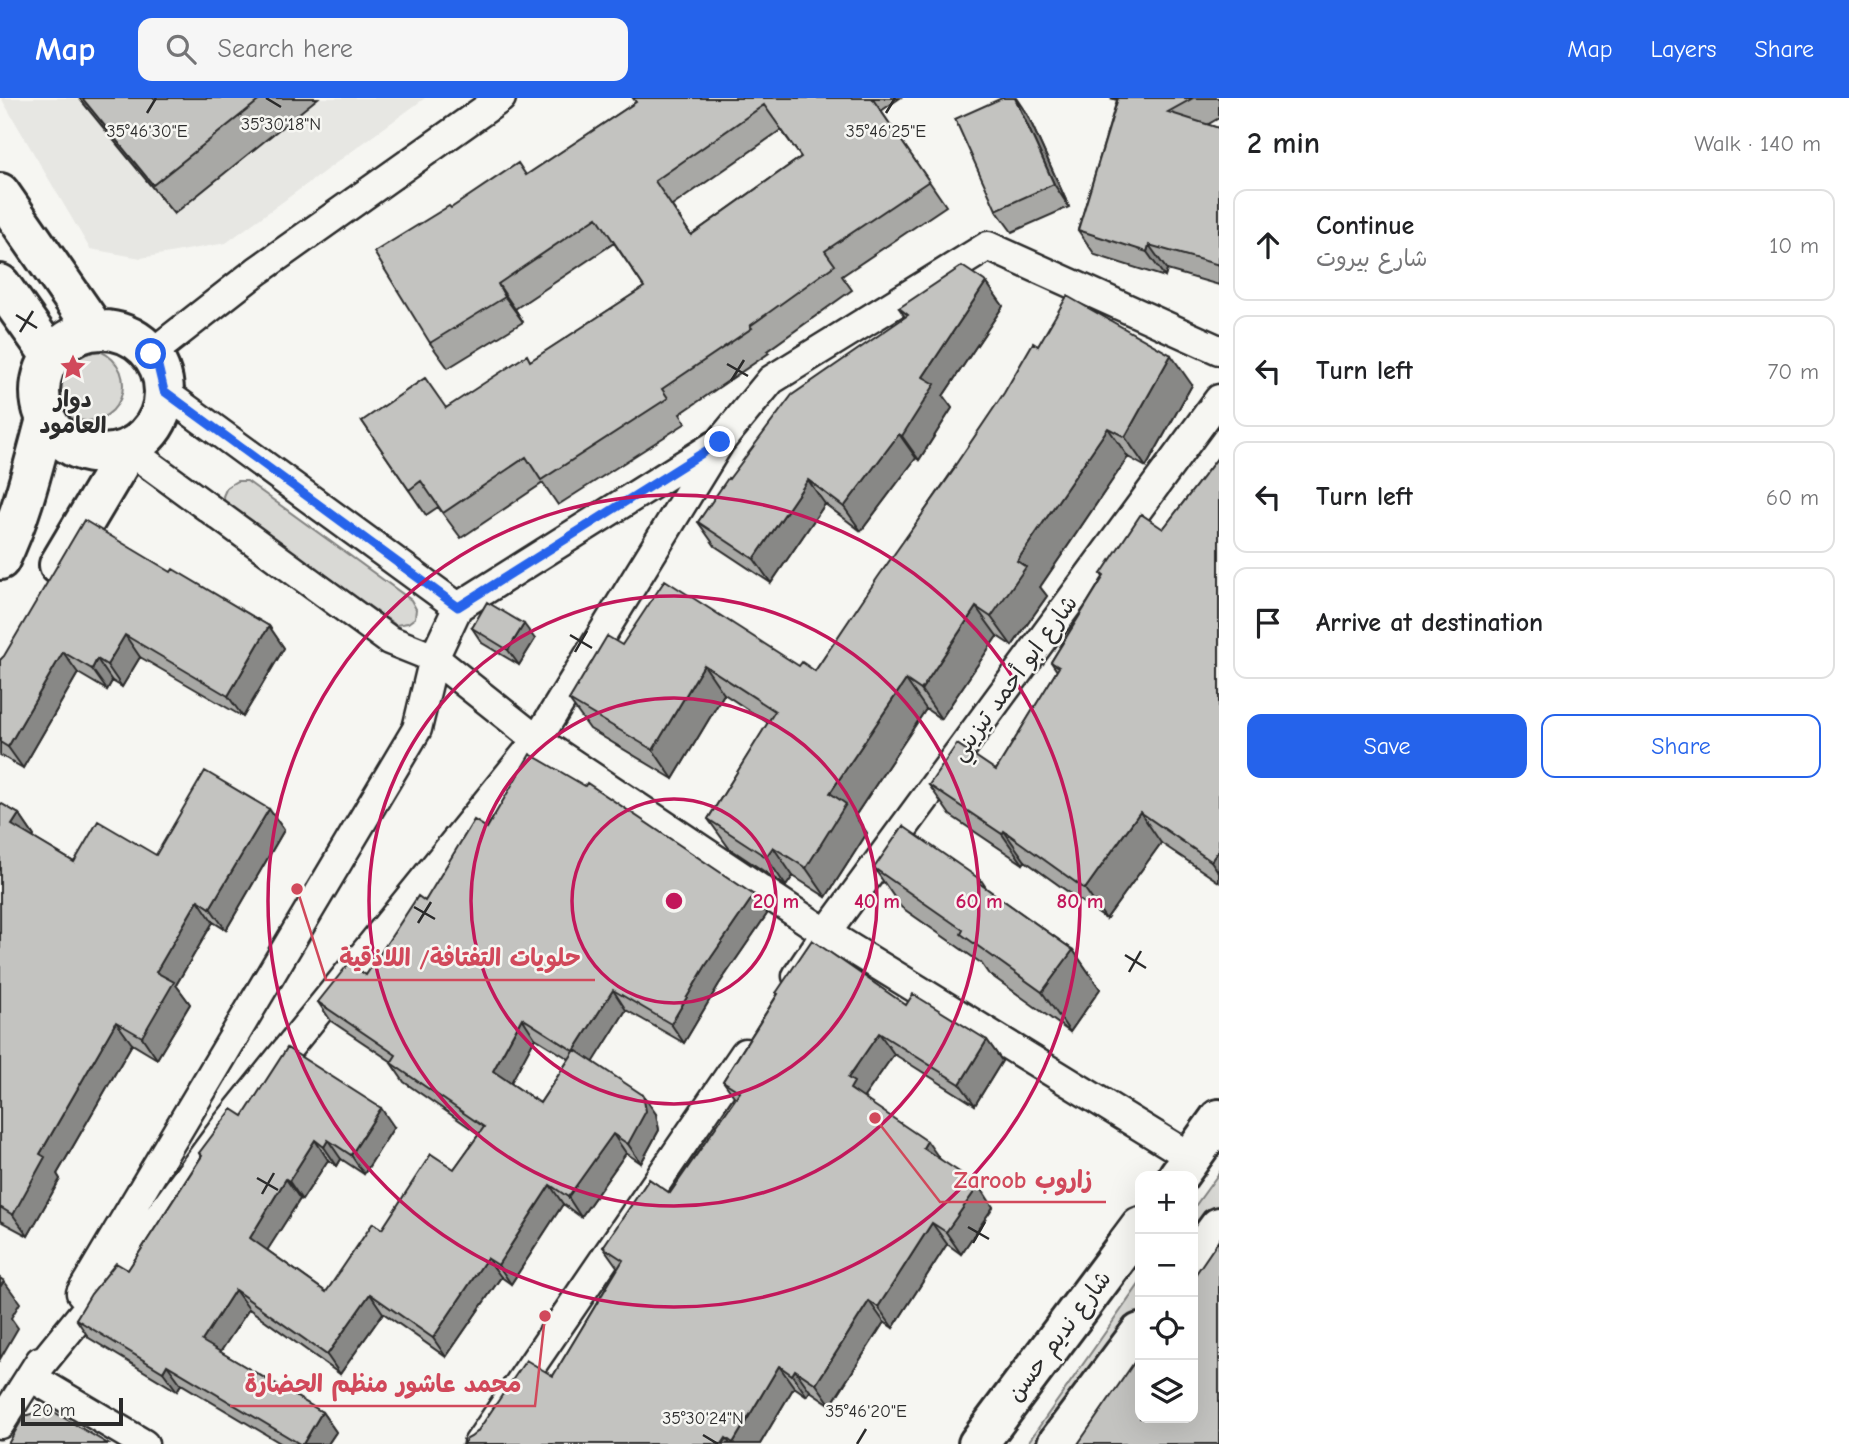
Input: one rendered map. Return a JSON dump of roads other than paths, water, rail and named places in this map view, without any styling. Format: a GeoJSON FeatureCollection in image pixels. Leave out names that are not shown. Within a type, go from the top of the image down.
{"type":"FeatureCollection","features":[{"type":"Feature","properties":{"kind":"main road"},"geometry":{"type":"LineString","coordinates":[[0,193],[95,330]]}},
{"type":"Feature","properties":{"kind":"main road"},"geometry":{"type":"LineString","coordinates":[[0,284],[51,356]]}},
{"type":"Feature","properties":{"kind":"main road"},"geometry":{"type":"LineString","coordinates":[[95,330],[111,331],[140,343],[151,354],[158,366],[164,391],[162,409],[155,426],[143,439],[128,449],[109,454],[90,453],[72,446],[57,435],[46,419],[40,387],[51,356],[63,344],[78,335],[95,330]]}},
{"type":"Feature","properties":{"kind":"main road"},"geometry":{"type":"LineString","coordinates":[[0,560],[26,493],[46,419]]}},
{"type":"Feature","properties":{"kind":"main road"},"geometry":{"type":"LineString","coordinates":[[45,589],[128,449]]}},
{"type":"Feature","properties":{"kind":"main road"},"geometry":{"type":"LineString","coordinates":[[1185,1167],[1219,1119]]}},
{"type":"Feature","properties":{"kind":"main road"},"geometry":{"type":"LineString","coordinates":[[1198,1255],[1219,1227]]}},
{"type":"Feature","properties":{"kind":"main road","name":"شارع نديم حسن"},"geometry":{"type":"LineString","coordinates":[[978,1444],[1135,1234]]}},
{"type":"Feature","properties":{"kind":"main road"},"geometry":{"type":"LineString","coordinates":[[1057,1444],[1135,1340]]}},
{"type":"Feature","properties":{"kind":"street"},"geometry":{"type":"LineString","coordinates":[[151,354],[257,271],[500,98]]}},
{"type":"Feature","properties":{"kind":"street"},"geometry":{"type":"LineString","coordinates":[[31,1377],[133,1252],[227,1124],[537,740],[720,442],[771,380],[988,246],[1219,350]]}},
{"type":"Feature","properties":{"kind":"street"},"geometry":{"type":"LineString","coordinates":[[164,391],[458,607]]}},
{"type":"Feature","properties":{"kind":"street","name":"شارع ابو أحمد تيزيني"},"geometry":{"type":"LineString","coordinates":[[780,1001],[826,933],[1219,399]]}},
{"type":"Feature","properties":{"kind":"street"},"geometry":{"type":"LineString","coordinates":[[0,1423],[31,1377],[417,729],[433,658],[458,607],[720,442]]}},
{"type":"Feature","properties":{"kind":"street"},"geometry":{"type":"LineString","coordinates":[[128,449],[389,640],[433,658],[537,740],[826,933],[1185,1167]]}},
{"type":"Feature","properties":{"kind":"street"},"geometry":{"type":"LineString","coordinates":[[478,1444],[757,1035]]}},
{"type":"Feature","properties":{"kind":"street"},"geometry":{"type":"LineString","coordinates":[[31,1377],[144,1444]]}},
{"type":"Feature","properties":{"kind":"place","name":"دوار العامود"},"geometry":{"type":"Point","coordinates":[73,367]}},
{"type":"Feature","properties":{"kind":"place","name":"حلويات التفتافة/ اللاذقية"},"geometry":{"type":"Point","coordinates":[297,889]}},
{"type":"Feature","properties":{"kind":"place","name":"Zaroob زاروب"},"geometry":{"type":"Point","coordinates":[875,1118]}},
{"type":"Feature","properties":{"kind":"place","name":"محمد عاشور منظم الحضارة"},"geometry":{"type":"Point","coordinates":[545,1316]}}]}
